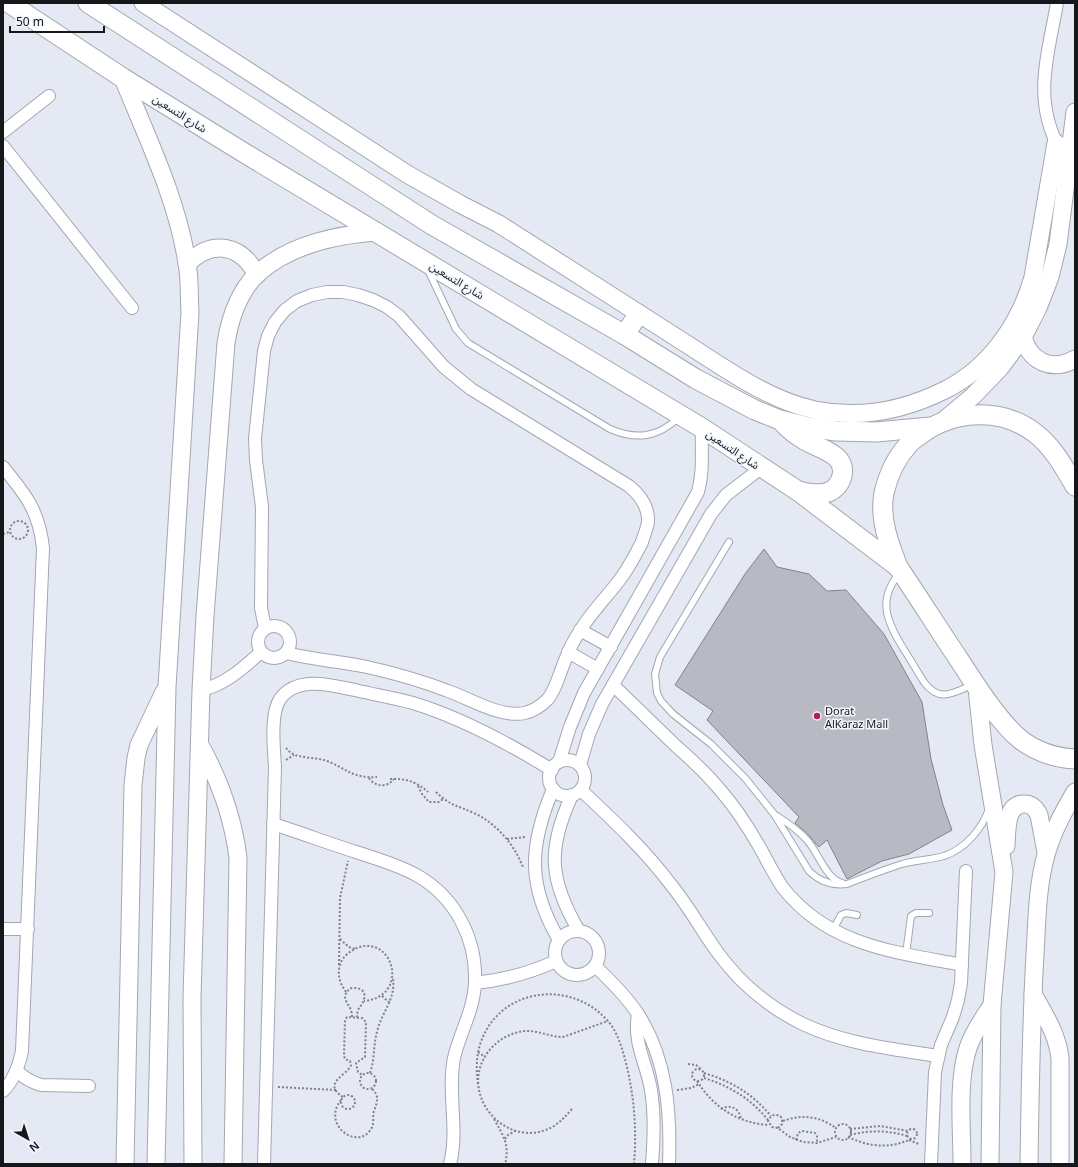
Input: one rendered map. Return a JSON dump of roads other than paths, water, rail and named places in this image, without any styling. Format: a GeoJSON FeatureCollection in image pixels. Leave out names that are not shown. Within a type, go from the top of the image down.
{"type":"FeatureCollection","features":[{"type":"Feature","properties":{"kind":"main road","name":"شارع التسعين"},"geometry":{"type":"LineString","coordinates":[[9,3],[123,78],[246,154],[702,428],[798,491],[900,569]]}},
{"type":"Feature","properties":{"kind":"main road"},"geometry":{"type":"LineString","coordinates":[[88,3],[432,225],[625,334],[696,379],[755,410],[780,420],[808,427],[851,432],[876,432],[937,424],[957,417],[984,414],[1011,420],[1035,433],[1055,452],[1075,486]]}},
{"type":"Feature","properties":{"kind":"main road"},"geometry":{"type":"LineString","coordinates":[[143,3],[407,174],[498,224],[739,377],[771,394],[807,407],[841,413],[871,412],[904,406],[935,395],[963,379],[987,359],[1006,336],[1029,291],[1033,277],[1056,143]]}},
{"type":"Feature","properties":{"kind":"main road"},"geometry":{"type":"LineString","coordinates":[[123,78],[170,193],[180,228],[187,264],[190,312],[167,687],[156,1164]]}},
{"type":"Feature","properties":{"kind":"main road"},"geometry":{"type":"LineString","coordinates":[[1075,112],[1054,261],[1045,292],[1038,308],[1023,337],[1000,368],[987,382],[937,424],[908,444],[892,468],[884,495],[883,523],[891,550],[900,569],[976,686],[1006,725],[1021,740],[1040,752],[1061,758],[1075,759]]}},
{"type":"Feature","properties":{"kind":"main road"},"geometry":{"type":"LineString","coordinates":[[193,1164],[192,998],[204,616],[226,343],[229,327],[233,313],[240,298],[257,275],[272,263],[307,246],[342,236],[376,232]]}},
{"type":"Feature","properties":{"kind":"main road"},"geometry":{"type":"LineString","coordinates":[[187,264],[195,256],[204,251],[215,248],[226,248],[236,251],[245,257],[252,265],[257,275]]}},
{"type":"Feature","properties":{"kind":"main road"},"geometry":{"type":"LineString","coordinates":[[625,334],[638,314]]}},
{"type":"Feature","properties":{"kind":"main road"},"geometry":{"type":"LineString","coordinates":[[1023,337],[1028,351],[1046,364],[1061,364],[1075,359]]}},
{"type":"Feature","properties":{"kind":"main road"},"geometry":{"type":"LineString","coordinates":[[780,420],[802,439],[836,457],[841,464],[843,472],[841,480],[836,488],[829,492],[820,494],[798,491]]}},
{"type":"Feature","properties":{"kind":"main road"},"geometry":{"type":"LineString","coordinates":[[976,686],[983,745],[1004,872]]}},
{"type":"Feature","properties":{"kind":"main road"},"geometry":{"type":"LineString","coordinates":[[125,1164],[133,785],[139,745],[167,687]]}},
{"type":"Feature","properties":{"kind":"main road"},"geometry":{"type":"LineString","coordinates":[[200,745],[223,791],[233,824],[238,858],[233,1164]]}},
{"type":"Feature","properties":{"kind":"main road"},"geometry":{"type":"LineString","coordinates":[[1029,1164],[1033,994],[1039,893],[1046,854],[1054,832],[1075,792]]}},
{"type":"Feature","properties":{"kind":"main road"},"geometry":{"type":"LineString","coordinates":[[990,1164],[992,1005],[1009,818],[1010,812],[1014,808],[1026,804],[1036,809],[1039,815],[1046,854]]}},
{"type":"Feature","properties":{"kind":"main road"},"geometry":{"type":"LineString","coordinates":[[1033,994],[1054,1033],[1058,1045],[1060,1058],[1060,1164]]}},
{"type":"Feature","properties":{"kind":"main road"},"geometry":{"type":"LineString","coordinates":[[962,1164],[961,1080],[964,1063],[968,1047],[975,1031],[992,1005]]}},
{"type":"Feature","properties":{"kind":"street"},"geometry":{"type":"LineString","coordinates":[[1057,3],[1043,95],[1048,124],[1056,143],[1069,162]]}},
{"type":"Feature","properties":{"kind":"street"},"geometry":{"type":"LineString","coordinates":[[3,132],[49,96]]}},
{"type":"Feature","properties":{"kind":"street"},"geometry":{"type":"LineString","coordinates":[[3,146],[132,308]]}},
{"type":"Feature","properties":{"kind":"street"},"geometry":{"type":"LineString","coordinates":[[265,628],[261,608],[262,507],[255,439],[264,351],[268,336],[275,322],[285,310],[298,301],[312,295],[327,292],[342,292],[373,300],[386,307],[399,316],[444,366],[471,389],[628,486],[637,493],[643,501],[647,512],[648,522],[646,532],[636,553],[621,578],[580,630],[568,652],[554,688],[548,699],[538,707],[527,712],[514,714],[502,713],[447,691],[391,673],[287,653]]}},
{"type":"Feature","properties":{"kind":"street"},"geometry":{"type":"LineString","coordinates":[[576,793],[565,796],[558,794],[550,783],[549,776],[555,766],[577,710],[598,669],[698,492],[702,478],[703,463],[701,449],[702,428]]}},
{"type":"Feature","properties":{"kind":"street"},"geometry":{"type":"LineString","coordinates":[[3,467],[22,491],[34,512],[39,523],[43,548],[22,1051],[17,1071],[3,1091]]}},
{"type":"Feature","properties":{"kind":"street"},"geometry":{"type":"LineString","coordinates":[[580,765],[595,718],[718,504],[735,487],[761,468]]}},
{"type":"Feature","properties":{"kind":"street"},"geometry":{"type":"LineString","coordinates":[[273,625],[280,626],[287,631],[290,638],[290,646],[287,653],[281,657],[274,658],[266,656],[261,652],[258,646],[258,639],[260,633],[265,628],[273,625]]}},
{"type":"Feature","properties":{"kind":"street"},"geometry":{"type":"LineString","coordinates":[[580,630],[611,647]]}},
{"type":"Feature","properties":{"kind":"street"},"geometry":{"type":"LineString","coordinates":[[201,690],[216,686],[228,679],[261,652]]}},
{"type":"Feature","properties":{"kind":"street"},"geometry":{"type":"LineString","coordinates":[[568,652],[598,669]]}},
{"type":"Feature","properties":{"kind":"street"},"geometry":{"type":"LineString","coordinates":[[264,1164],[275,767],[274,719],[275,708],[288,691],[309,683],[350,689],[412,703],[470,726],[526,754],[555,766],[567,760],[574,761],[580,765],[584,771],[584,784],[576,793],[560,824],[556,840],[555,863],[558,886],[563,902],[579,931]]}},
{"type":"Feature","properties":{"kind":"street"},"geometry":{"type":"LineString","coordinates":[[613,685],[707,774],[735,808],[783,888],[806,910],[833,930],[863,944],[962,965]]}},
{"type":"Feature","properties":{"kind":"street"},"geometry":{"type":"LineString","coordinates":[[553,789],[540,822],[535,857],[535,874],[538,892],[545,914],[559,940]]}},
{"type":"Feature","properties":{"kind":"street"},"geometry":{"type":"LineString","coordinates":[[576,793],[618,824],[656,865],[673,886],[719,955],[737,976],[757,994],[779,1010],[802,1024],[828,1035],[854,1042],[938,1056]]}},
{"type":"Feature","properties":{"kind":"street"},"geometry":{"type":"LineString","coordinates":[[273,824],[350,850],[418,876],[432,885],[456,910],[469,938],[475,968],[475,983],[471,1009],[458,1042],[454,1059],[452,1077],[453,1149],[450,1164]]}},
{"type":"Feature","properties":{"kind":"street"},"geometry":{"type":"LineString","coordinates":[[931,1164],[933,1088],[938,1056],[958,1000],[962,965],[966,872]]}},
{"type":"Feature","properties":{"kind":"street"},"geometry":{"type":"LineString","coordinates":[[3,929],[28,929]]}},
{"type":"Feature","properties":{"kind":"street"},"geometry":{"type":"LineString","coordinates":[[579,931],[591,936],[596,941],[599,954],[595,966],[590,971],[577,976],[564,972],[559,967],[554,954],[559,940],[564,935],[579,931]]}},
{"type":"Feature","properties":{"kind":"street"},"geometry":{"type":"LineString","coordinates":[[475,983],[520,975],[556,961]]}},
{"type":"Feature","properties":{"kind":"street"},"geometry":{"type":"LineString","coordinates":[[595,966],[620,991],[638,1014],[655,1049],[666,1089],[669,1130],[669,1164]]}},
{"type":"Feature","properties":{"kind":"street"},"geometry":{"type":"LineString","coordinates":[[638,1014],[636,1036],[651,1090],[653,1109],[654,1132],[652,1164]]}},
{"type":"Feature","properties":{"kind":"street"},"geometry":{"type":"LineString","coordinates":[[17,1071],[22,1076],[34,1083],[89,1086]]}},
{"type":"Feature","properties":{"kind":"lane"},"geometry":{"type":"LineString","coordinates":[[424,260],[456,330],[474,348],[610,429],[622,434],[635,436],[648,435],[660,431],[672,424],[681,415]]}},
{"type":"Feature","properties":{"kind":"lane"},"geometry":{"type":"LineString","coordinates":[[729,542],[656,665],[654,674],[657,693],[666,708],[712,744],[729,760],[774,814],[800,858],[814,876],[826,883],[840,885],[846,884],[903,864],[937,858],[951,853],[963,845],[977,832],[992,800]]}},
{"type":"Feature","properties":{"kind":"lane"},"geometry":{"type":"LineString","coordinates":[[900,569],[888,593],[886,609],[888,619],[892,629],[924,682],[932,691],[944,695],[952,694],[976,686]]}},
{"type":"Feature","properties":{"kind":"lane"},"geometry":{"type":"LineString","coordinates":[[774,814],[805,838],[833,878],[846,884]]}},
{"type":"Feature","properties":{"kind":"lane"},"geometry":{"type":"LineString","coordinates":[[833,930],[841,915],[846,913],[857,915]]}},
{"type":"Feature","properties":{"kind":"lane"},"geometry":{"type":"LineString","coordinates":[[906,954],[911,916],[916,913],[929,913]]}},
{"type":"Feature","properties":{"kind":"place","name":"Dorat AlKaraz Mall"},"geometry":{"type":"Point","coordinates":[817,716]}}]}
